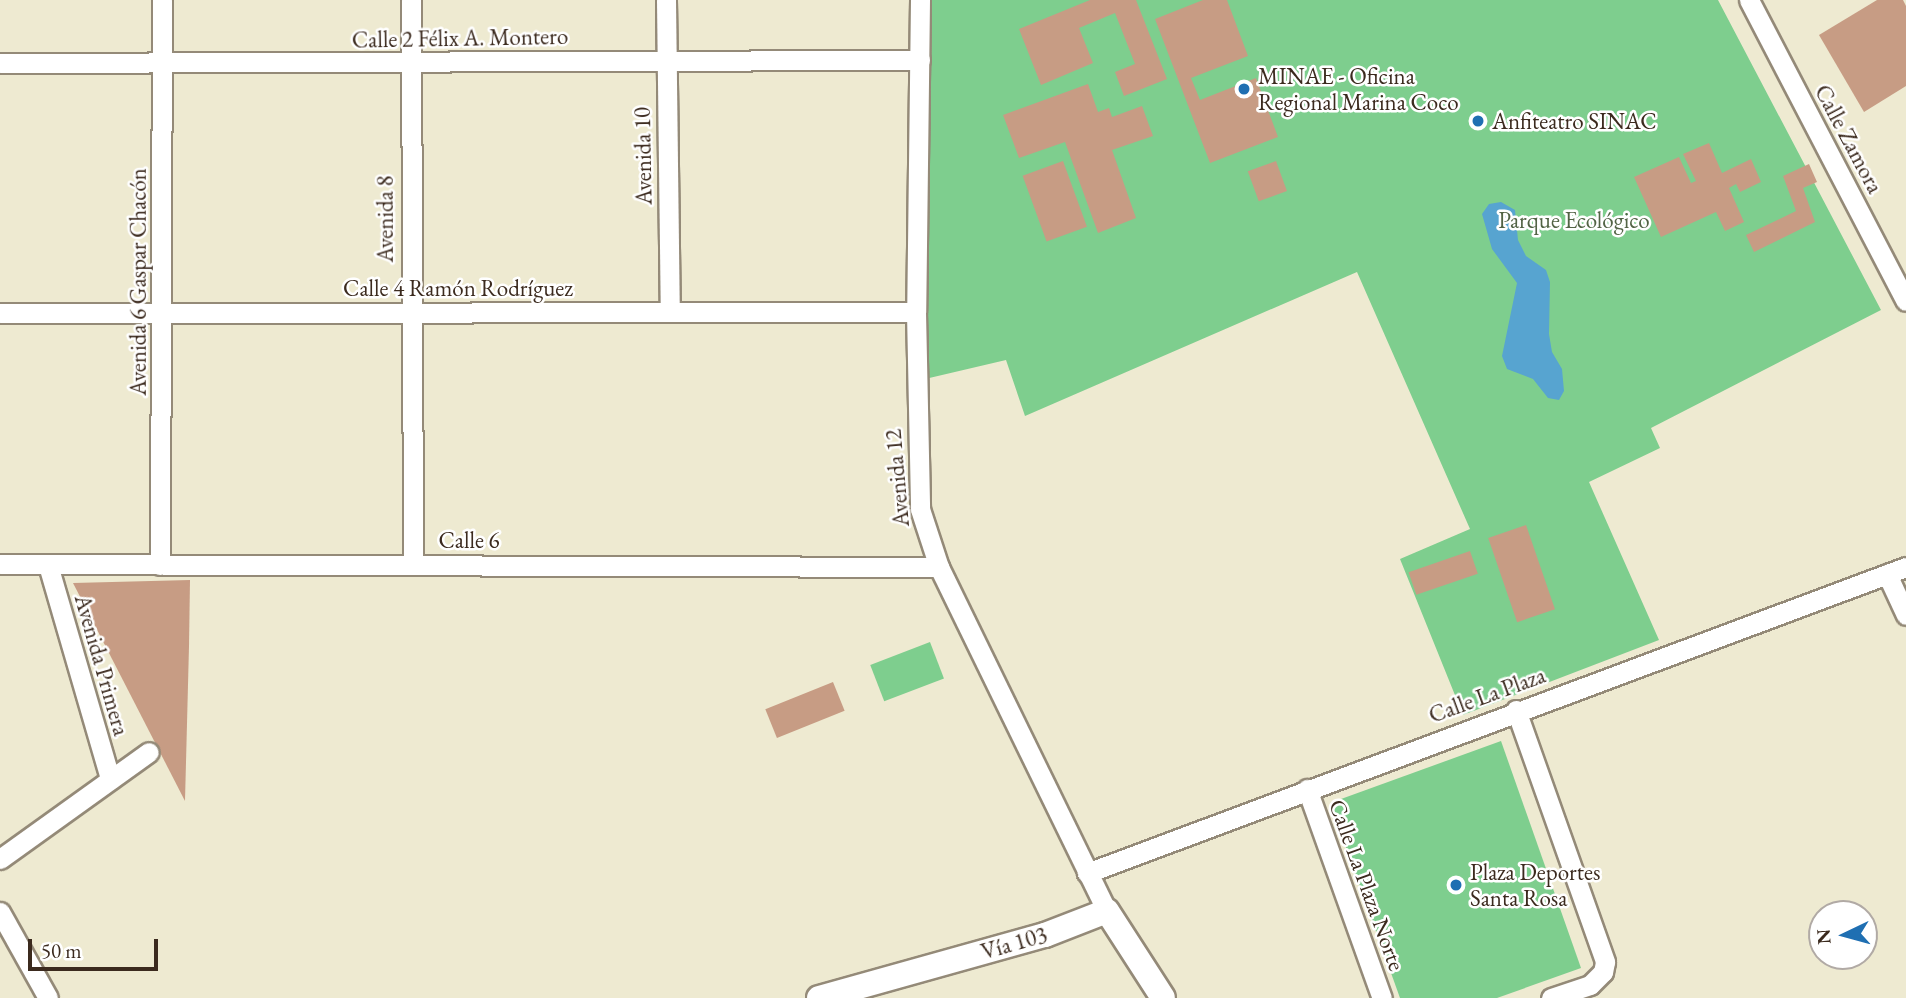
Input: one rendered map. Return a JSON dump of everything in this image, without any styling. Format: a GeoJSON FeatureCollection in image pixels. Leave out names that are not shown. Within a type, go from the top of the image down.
{"type":"FeatureCollection","features":[{"type":"Feature","properties":{"kind":"main road","name":"Vía 103"},"geometry":{"type":"LineString","coordinates":[[819,998],[1045,935],[1107,911]]}},
{"type":"Feature","properties":{"kind":"main road"},"geometry":{"type":"LineString","coordinates":[[1107,911],[1163,998]]}},
{"type":"Feature","properties":{"kind":"street","name":"Avenida 6 Gaspar Chacón"},"geometry":{"type":"LineString","coordinates":[[160,565],[163,314],[162,0]]}},
{"type":"Feature","properties":{"kind":"street","name":"Avenida 8"},"geometry":{"type":"LineString","coordinates":[[411,0],[409,313],[412,564]]}},
{"type":"Feature","properties":{"kind":"street","name":"Avenida 10"},"geometry":{"type":"LineString","coordinates":[[666,0],[670,311]]}},
{"type":"Feature","properties":{"kind":"street","name":"Avenida 12"},"geometry":{"type":"LineString","coordinates":[[920,0],[916,312],[916,468],[920,509],[939,567],[1107,911]]}},
{"type":"Feature","properties":{"kind":"street","name":"Calle Zamora"},"geometry":{"type":"LineString","coordinates":[[1749,0],[1906,301]]}},
{"type":"Feature","properties":{"kind":"street","name":"Calle 2 Félix A. Montero"},"geometry":{"type":"LineString","coordinates":[[0,63],[920,60]]}},
{"type":"Feature","properties":{"kind":"street","name":"Calle 4 Ramón Rodríguez"},"geometry":{"type":"LineString","coordinates":[[0,313],[916,312]]}},
{"type":"Feature","properties":{"kind":"street","name":"Calle 6"},"geometry":{"type":"LineString","coordinates":[[0,564],[939,567]]}},
{"type":"Feature","properties":{"kind":"street","name":"Avenida Primera"},"geometry":{"type":"LineString","coordinates":[[48,565],[110,779]]}},
{"type":"Feature","properties":{"kind":"street"},"geometry":{"type":"LineString","coordinates":[[1897,571],[1906,615]]}},
{"type":"Feature","properties":{"kind":"street","name":"Calle La Plaza"},"geometry":{"type":"LineString","coordinates":[[1087,873],[1516,710],[1897,571]]}},
{"type":"Feature","properties":{"kind":"street"},"geometry":{"type":"LineString","coordinates":[[1516,710],[1605,962],[1598,979],[1551,998]]}},
{"type":"Feature","properties":{"kind":"street"},"geometry":{"type":"LineString","coordinates":[[0,859],[149,752]]}},
{"type":"Feature","properties":{"kind":"street","name":"Calle La Plaza Norte"},"geometry":{"type":"LineString","coordinates":[[1307,789],[1382,998]]}},
{"type":"Feature","properties":{"kind":"street"},"geometry":{"type":"LineString","coordinates":[[0,912],[48,998]]}},
{"type":"Feature","properties":{"kind":"green space","name":"Parque Ecológico"},"geometry":{"type":"Polygon","coordinates":[[[932,0],[1718,0],[1881,310],[1651,428],[1660,448],[1589,482],[1659,640],[1463,715],[1400,559],[1470,529],[1357,272],[1025,416],[1006,360],[925,379],[932,0]]]}},
{"type":"Feature","properties":{"kind":"green space"},"geometry":{"type":"Polygon","coordinates":[[[930,642],[944,678],[884,701],[870,665],[930,642]]]}},
{"type":"Feature","properties":{"kind":"green space","name":"Plaza Deportes Santa Rosa"},"geometry":{"type":"Polygon","coordinates":[[[1501,741],[1581,968],[1497,998],[1400,998],[1330,803],[1501,741]]]}},
{"type":"Feature","properties":{"kind":"water"},"geometry":{"type":"Polygon","coordinates":[[[1501,202],[1515,210],[1518,240],[1526,256],[1546,270],[1550,282],[1549,334],[1552,352],[1562,369],[1564,391],[1559,400],[1548,398],[1533,379],[1507,369],[1502,356],[1517,283],[1492,249],[1482,214],[1489,204],[1501,202]]]}},
{"type":"Feature","properties":{"kind":"building"},"geometry":{"type":"Polygon","coordinates":[[[1090,0],[1136,0],[1167,79],[1124,96],[1115,72],[1135,64],[1115,13],[1079,28],[1093,63],[1041,85],[1019,29],[1090,0]]]}},
{"type":"Feature","properties":{"kind":"building","name":"MINAE - Oficina Regional Marina Coco"},"geometry":{"type":"Polygon","coordinates":[[[1203,0],[1227,0],[1248,56],[1191,78],[1200,100],[1256,78],[1278,137],[1210,163],[1155,19],[1203,0]]]}},
{"type":"Feature","properties":{"kind":"building"},"geometry":{"type":"Polygon","coordinates":[[[1877,0],[1903,0],[1906,6],[1906,86],[1864,112],[1819,35],[1877,0]]]}},
{"type":"Feature","properties":{"kind":"building"},"geometry":{"type":"Polygon","coordinates":[[[1088,84],[1098,112],[1109,108],[1112,117],[1142,106],[1153,136],[1112,150],[1136,218],[1098,233],[1065,142],[1019,158],[1003,115],[1088,84]]]}},
{"type":"Feature","properties":{"kind":"building"},"geometry":{"type":"Polygon","coordinates":[[[1709,143],[1722,173],[1751,159],[1761,182],[1740,192],[1736,184],[1729,188],[1744,222],[1725,231],[1716,212],[1661,237],[1634,177],[1679,157],[1691,183],[1696,181],[1683,154],[1709,143]]]}},
{"type":"Feature","properties":{"kind":"building"},"geometry":{"type":"Polygon","coordinates":[[[1063,161],[1087,227],[1047,241],[1023,176],[1063,161]]]}},
{"type":"Feature","properties":{"kind":"building"},"geometry":{"type":"Polygon","coordinates":[[[1276,161],[1287,191],[1259,201],[1248,171],[1276,161]]]}},
{"type":"Feature","properties":{"kind":"building"},"geometry":{"type":"Polygon","coordinates":[[[1809,164],[1817,182],[1803,188],[1815,222],[1754,252],[1746,235],[1796,211],[1783,176],[1809,164]]]}},
{"type":"Feature","properties":{"kind":"building"},"geometry":{"type":"Polygon","coordinates":[[[1526,525],[1555,609],[1517,622],[1488,538],[1526,525]]]}},
{"type":"Feature","properties":{"kind":"building"},"geometry":{"type":"Polygon","coordinates":[[[1470,551],[1478,574],[1416,595],[1409,572],[1470,551]]]}},
{"type":"Feature","properties":{"kind":"building"},"geometry":{"type":"Polygon","coordinates":[[[190,580],[189,646],[185,801],[73,583],[190,580]]]}},
{"type":"Feature","properties":{"kind":"building"},"geometry":{"type":"Polygon","coordinates":[[[833,682],[845,711],[777,738],[765,709],[833,682]]]}},
{"type":"Feature","properties":{"kind":"place","name":"MINAE - Oficina Regional Marina Coco"},"geometry":{"type":"Point","coordinates":[1244,89]}},
{"type":"Feature","properties":{"kind":"place","name":"Anfiteatro SINAC"},"geometry":{"type":"Point","coordinates":[1478,121]}},
{"type":"Feature","properties":{"kind":"place","name":"Plaza Deportes Santa Rosa"},"geometry":{"type":"Point","coordinates":[1456,885]}}]}
